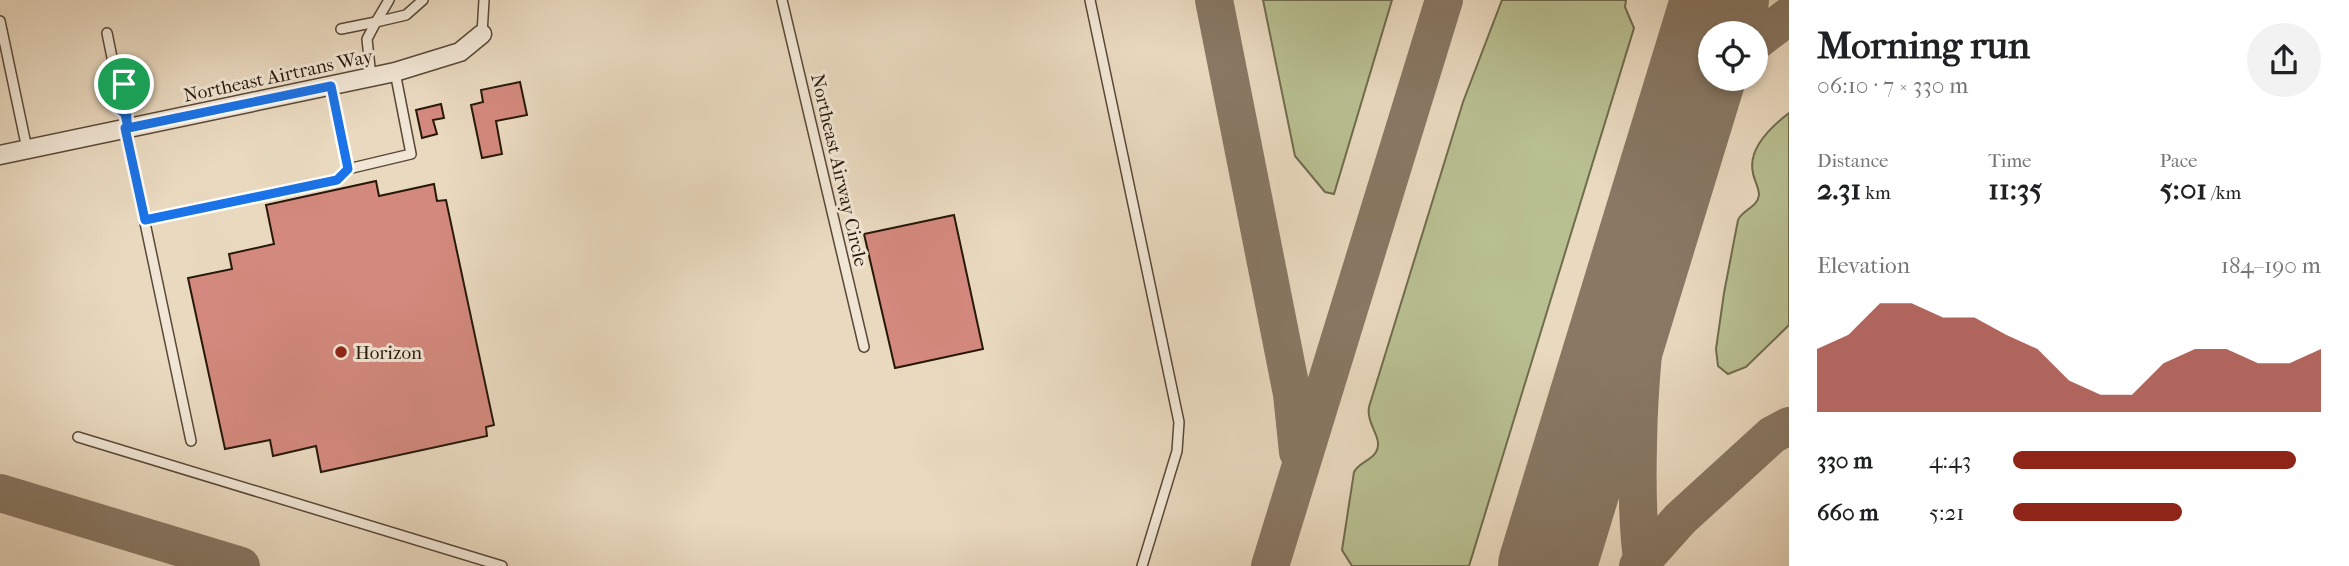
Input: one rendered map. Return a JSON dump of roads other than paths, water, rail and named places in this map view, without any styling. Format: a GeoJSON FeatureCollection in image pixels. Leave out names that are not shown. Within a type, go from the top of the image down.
{"type":"FeatureCollection","features":[{"type":"Feature","properties":{"kind":"street","name":"Northeast Airtrans Way"},"geometry":{"type":"LineString","coordinates":[[0,155],[126,123],[395,72],[460,52],[482,34]]}},
{"type":"Feature","properties":{"kind":"lane"},"geometry":{"type":"LineString","coordinates":[[371,77],[367,38],[389,0]]}},
{"type":"Feature","properties":{"kind":"lane"},"geometry":{"type":"LineString","coordinates":[[341,29],[406,15],[423,0]]}},
{"type":"Feature","properties":{"kind":"lane","name":"Northeast Airtrans Way"},"geometry":{"type":"LineString","coordinates":[[482,34],[484,0]]}},
{"type":"Feature","properties":{"kind":"lane","name":"Northeast Airway Circle"},"geometry":{"type":"LineString","coordinates":[[782,0],[864,347]]}},
{"type":"Feature","properties":{"kind":"lane"},"geometry":{"type":"LineString","coordinates":[[1090,0],[1179,422],[1177,452],[1142,566]]}},
{"type":"Feature","properties":{"kind":"lane"},"geometry":{"type":"LineString","coordinates":[[0,21],[4,64],[27,149]]}},
{"type":"Feature","properties":{"kind":"lane"},"geometry":{"type":"LineString","coordinates":[[107,33],[116,77],[124,84],[128,95],[126,123],[191,441]]}},
{"type":"Feature","properties":{"kind":"lane"},"geometry":{"type":"LineString","coordinates":[[145,220],[337,180],[348,169],[411,154],[395,72]]}},
{"type":"Feature","properties":{"kind":"lane"},"geometry":{"type":"LineString","coordinates":[[116,77],[108,87],[113,105],[126,123]]}},
{"type":"Feature","properties":{"kind":"lane"},"geometry":{"type":"LineString","coordinates":[[331,86],[348,169]]}},
{"type":"Feature","properties":{"kind":"lane"},"geometry":{"type":"LineString","coordinates":[[79,437],[502,566]]}},
{"type":"Feature","properties":{"kind":"place","name":"Horizon"},"geometry":{"type":"Point","coordinates":[341,352]}}]}
